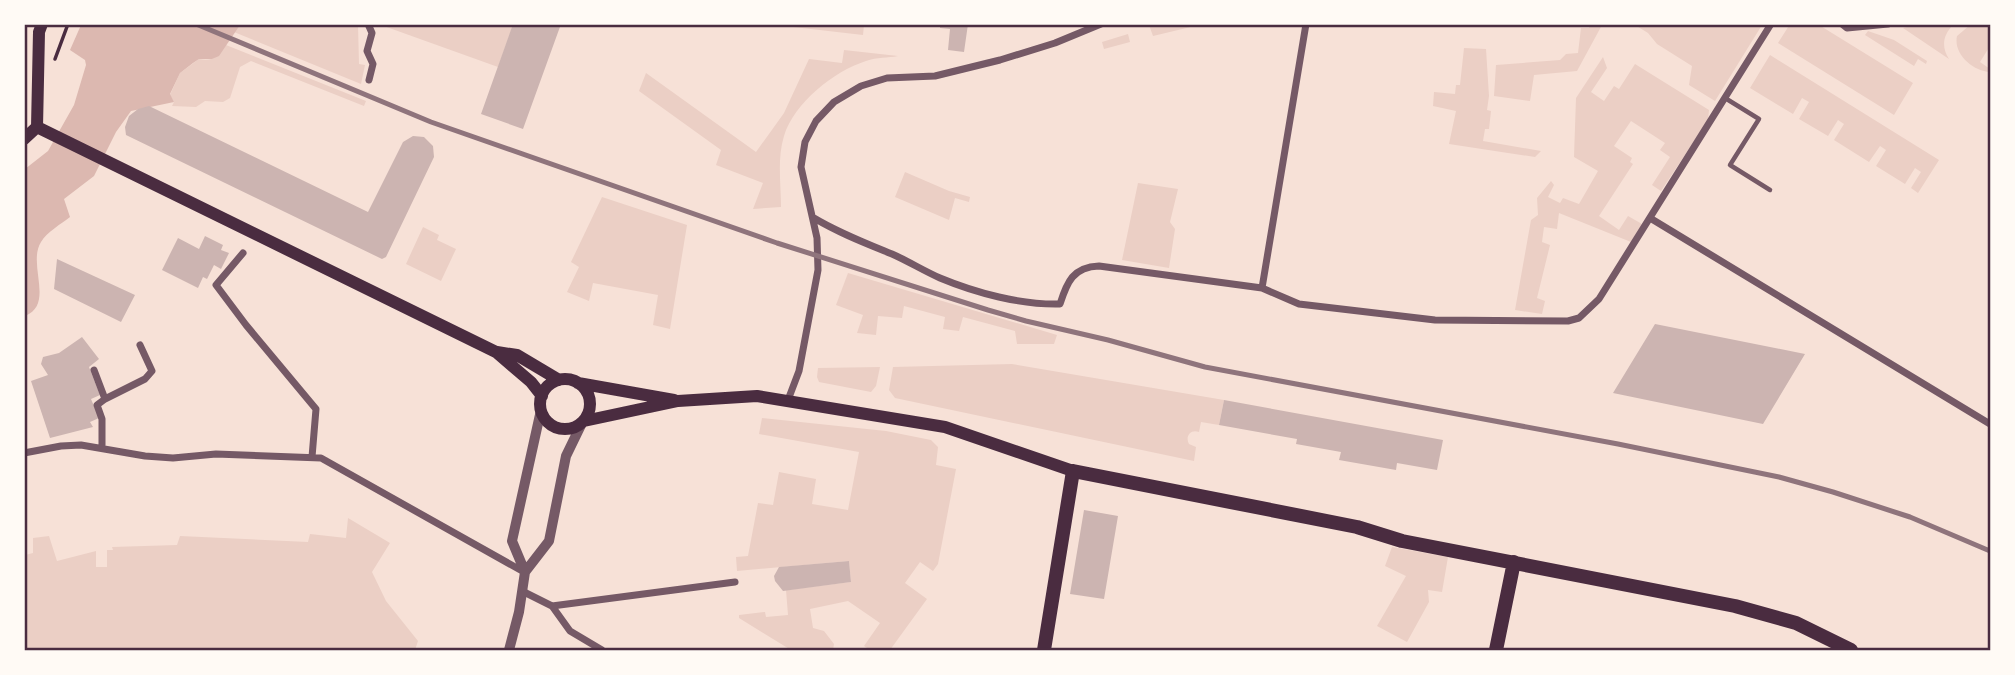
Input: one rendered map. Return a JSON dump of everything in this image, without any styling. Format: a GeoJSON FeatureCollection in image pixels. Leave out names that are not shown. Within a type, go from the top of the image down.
{"type":"FeatureCollection","features":[{"type":"Feature","properties":{"kind":"main road"},"geometry":{"type":"LineString","coordinates":[[24,139],[37,127],[39,32],[42,24]]}},
{"type":"Feature","properties":{"kind":"main road"},"geometry":{"type":"LineString","coordinates":[[37,127],[52,132],[496,352],[531,382],[542,396]]}},
{"type":"Feature","properties":{"kind":"main road"},"geometry":{"type":"LineString","coordinates":[[496,352],[517,355],[559,380],[678,401]]}},
{"type":"Feature","properties":{"kind":"main road"},"geometry":{"type":"LineString","coordinates":[[559,380],[547,387],[542,396],[541,410],[547,421],[560,428],[571,428],[583,422],[678,401],[757,396],[788,400],[950,428],[1073,471],[1357,527],[1402,541],[1767,614],[1796,623],[1850,650]]}},
{"type":"Feature","properties":{"kind":"main road"},"geometry":{"type":"LineString","coordinates":[[577,383],[586,392],[589,401],[583,422]]}},
{"type":"Feature","properties":{"kind":"main road"},"geometry":{"type":"LineString","coordinates":[[1044,650],[1073,471]]}},
{"type":"Feature","properties":{"kind":"main road"},"geometry":{"type":"LineString","coordinates":[[1496,650],[1514,562]]}},
{"type":"Feature","properties":{"kind":"street"},"geometry":{"type":"LineString","coordinates":[[368,24],[372,33],[367,51],[373,64],[369,80]]}},
{"type":"Feature","properties":{"kind":"street"},"geometry":{"type":"LineString","coordinates":[[788,400],[799,371],[818,270],[814,218],[801,167],[804,142],[816,121],[834,102],[860,86],[887,78],[935,76],[1000,60],[1055,43],[1101,24]]}},
{"type":"Feature","properties":{"kind":"street"},"geometry":{"type":"LineString","coordinates":[[1262,288],[1306,24]]}},
{"type":"Feature","properties":{"kind":"street"},"geometry":{"type":"LineString","coordinates":[[814,218],[843,235],[894,255],[941,278],[987,293],[1046,304],[1060,304],[1069,280],[1086,266],[1121,268],[1262,288],[1300,304],[1435,320],[1568,321],[1579,318],[1600,299],[1771,24]]}},
{"type":"Feature","properties":{"kind":"street"},"geometry":{"type":"LineString","coordinates":[[1842,24],[1847,28],[1888,24]]}},
{"type":"Feature","properties":{"kind":"street"},"geometry":{"type":"LineString","coordinates":[[1650,218],[1990,424]]}},
{"type":"Feature","properties":{"kind":"street"},"geometry":{"type":"LineString","coordinates":[[243,253],[216,285],[246,326],[316,409],[312,457]]}},
{"type":"Feature","properties":{"kind":"street"},"geometry":{"type":"LineString","coordinates":[[102,447],[102,419],[97,405],[145,379],[152,371],[140,345]]}},
{"type":"Feature","properties":{"kind":"street"},"geometry":{"type":"LineString","coordinates":[[94,370],[105,399]]}},
{"type":"Feature","properties":{"kind":"street"},"geometry":{"type":"LineString","coordinates":[[525,572],[512,541],[541,410]]}},
{"type":"Feature","properties":{"kind":"street"},"geometry":{"type":"LineString","coordinates":[[509,650],[525,572],[549,541],[566,456],[583,422]]}},
{"type":"Feature","properties":{"kind":"street"},"geometry":{"type":"LineString","coordinates":[[24,453],[61,446],[102,447],[145,456],[216,454],[321,458],[525,572]]}},
{"type":"Feature","properties":{"kind":"street"},"geometry":{"type":"LineString","coordinates":[[552,606],[735,582]]}},
{"type":"Feature","properties":{"kind":"street"},"geometry":{"type":"LineString","coordinates":[[522,591],[552,606],[570,631],[603,650]]}},
{"type":"Feature","properties":{"kind":"lane"},"geometry":{"type":"LineString","coordinates":[[1725,98],[1759,119],[1730,165],[1770,190]]}},
{"type":"Feature","properties":{"kind":"path"},"geometry":{"type":"LineString","coordinates":[[54,64],[68,24]]}},
{"type":"Feature","properties":{"kind":"shaded area"},"geometry":{"type":"Polygon","coordinates":[[[864,24],[863,35],[776,25],[864,24]]]}},
{"type":"Feature","properties":{"kind":"shaded area"},"geometry":{"type":"Polygon","coordinates":[[[1149,24],[1199,25],[1153,36],[1149,24]]]}},
{"type":"Feature","properties":{"kind":"shaded area"},"geometry":{"type":"Polygon","coordinates":[[[1790,24],[1819,25],[1913,83],[1894,115],[1778,43],[1790,24]]]}},
{"type":"Feature","properties":{"kind":"shaded area"},"geometry":{"type":"Polygon","coordinates":[[[1918,24],[1953,25],[1944,41],[1949,59],[1903,28],[1918,24]]]}},
{"type":"Feature","properties":{"kind":"shaded area"},"geometry":{"type":"Polygon","coordinates":[[[81,25],[240,25],[219,56],[199,59],[180,73],[170,94],[174,102],[131,111],[116,132],[94,176],[64,199],[70,217],[41,242],[37,261],[40,293],[34,310],[25,316],[25,169],[48,151],[74,105],[86,65],[85,60],[70,50],[81,25]]]}},
{"type":"Feature","properties":{"kind":"shaded area"},"geometry":{"type":"Polygon","coordinates":[[[240,25],[358,25],[359,64],[365,65],[361,84],[234,32],[240,25]]]}},
{"type":"Feature","properties":{"kind":"shaded area"},"geometry":{"type":"Polygon","coordinates":[[[381,25],[513,25],[498,67],[381,25]]]}},
{"type":"Feature","properties":{"kind":"shaded area"},"geometry":{"type":"Polygon","coordinates":[[[1590,25],[1602,25],[1577,71],[1534,75],[1530,101],[1494,96],[1496,65],[1560,60],[1566,54],[1578,53],[1581,28],[1589,28],[1590,25]]]}},
{"type":"Feature","properties":{"kind":"shaded area"},"geometry":{"type":"Polygon","coordinates":[[[1635,25],[1762,25],[1715,101],[1689,85],[1692,66],[1657,44],[1648,33],[1635,25]]]}},
{"type":"Feature","properties":{"kind":"shaded area"},"geometry":{"type":"Polygon","coordinates":[[[1970,25],[1990,25],[1990,46],[1980,62],[1990,69],[1990,72],[1971,65],[1958,49],[1957,36],[1970,25]]]}},
{"type":"Feature","properties":{"kind":"shaded area"},"geometry":{"type":"Polygon","coordinates":[[[1868,31],[1894,40],[1927,61],[1926,64],[1918,59],[1914,66],[1865,35],[1868,31]]]}},
{"type":"Feature","properties":{"kind":"shaded area"},"geometry":{"type":"Polygon","coordinates":[[[1128,34],[1130,42],[1104,49],[1102,42],[1128,34]]]}},
{"type":"Feature","properties":{"kind":"shaded area"},"geometry":{"type":"Polygon","coordinates":[[[226,45],[366,101],[364,106],[251,61],[240,67],[230,98],[223,102],[205,101],[196,107],[172,106],[174,102],[170,95],[180,73],[199,59],[208,60],[215,57],[226,45]]]}},
{"type":"Feature","properties":{"kind":"shaded area"},"geometry":{"type":"Polygon","coordinates":[[[1464,48],[1486,49],[1489,96],[1487,110],[1491,111],[1489,129],[1485,129],[1483,141],[1541,151],[1535,157],[1449,144],[1456,111],[1433,106],[1434,92],[1455,94],[1456,85],[1460,85],[1464,48]]]}},
{"type":"Feature","properties":{"kind":"shaded area"},"geometry":{"type":"Polygon","coordinates":[[[844,50],[898,56],[870,60],[841,72],[806,100],[789,124],[782,144],[781,207],[753,209],[763,183],[716,165],[721,150],[639,91],[646,73],[756,152],[784,113],[809,59],[842,63],[844,50]]]}},
{"type":"Feature","properties":{"kind":"shaded area"},"geometry":{"type":"Polygon","coordinates":[[[1770,55],[1939,160],[1918,193],[1911,188],[1921,172],[1915,168],[1905,184],[1876,166],[1886,150],[1880,146],[1869,162],[1834,140],[1844,124],[1838,120],[1828,136],[1799,119],[1809,102],[1802,98],[1793,114],[1750,88],[1770,55]]]}},
{"type":"Feature","properties":{"kind":"shaded area"},"geometry":{"type":"Polygon","coordinates":[[[1603,57],[1607,68],[1591,92],[1604,101],[1614,86],[1619,89],[1635,64],[1709,110],[1708,120],[1661,191],[1652,185],[1670,157],[1660,150],[1665,143],[1631,121],[1614,146],[1632,158],[1630,162],[1633,164],[1599,216],[1619,230],[1628,216],[1642,224],[1631,242],[1559,213],[1557,229],[1544,227],[1542,242],[1550,245],[1537,298],[1545,301],[1542,314],[1515,310],[1531,220],[1538,215],[1537,198],[1551,181],[1554,185],[1548,197],[1560,203],[1563,198],[1579,204],[1598,171],[1574,157],[1576,98],[1603,57]]]}},
{"type":"Feature","properties":{"kind":"shaded area"},"geometry":{"type":"Polygon","coordinates":[[[905,172],[970,197],[969,202],[955,198],[949,220],[895,197],[905,172]]]}},
{"type":"Feature","properties":{"kind":"shaded area"},"geometry":{"type":"Polygon","coordinates":[[[1138,183],[1178,189],[1170,222],[1175,229],[1169,268],[1122,260],[1138,183]]]}},
{"type":"Feature","properties":{"kind":"shaded area"},"geometry":{"type":"Polygon","coordinates":[[[602,197],[687,225],[670,329],[653,325],[658,295],[593,283],[589,301],[567,292],[579,267],[571,262],[602,197]]]}},
{"type":"Feature","properties":{"kind":"shaded area"},"geometry":{"type":"Polygon","coordinates":[[[423,227],[439,235],[437,240],[456,249],[441,281],[406,264],[423,227]]]}},
{"type":"Feature","properties":{"kind":"shaded area"},"geometry":{"type":"Polygon","coordinates":[[[848,273],[1057,335],[1054,344],[1017,344],[1015,331],[963,317],[959,331],[943,329],[945,317],[904,306],[902,318],[878,316],[876,335],[857,333],[863,315],[836,305],[848,273]]]}},
{"type":"Feature","properties":{"kind":"shaded area"},"geometry":{"type":"Polygon","coordinates":[[[1012,364],[1224,400],[1219,425],[1201,422],[1199,432],[1189,434],[1189,444],[1196,447],[1194,461],[895,398],[889,390],[893,367],[1012,364]]]}},
{"type":"Feature","properties":{"kind":"shaded area"},"geometry":{"type":"Polygon","coordinates":[[[880,367],[876,386],[871,392],[819,382],[817,377],[818,368],[880,367]]]}},
{"type":"Feature","properties":{"kind":"shaded area"},"geometry":{"type":"Polygon","coordinates":[[[762,418],[886,431],[931,440],[938,447],[936,465],[956,469],[938,564],[933,571],[920,562],[905,583],[927,599],[890,650],[870,650],[864,646],[880,623],[848,601],[810,609],[813,628],[824,631],[834,644],[833,650],[791,650],[739,618],[739,615],[765,612],[766,617],[788,615],[786,590],[851,582],[849,561],[737,571],[736,557],[748,556],[758,503],[773,505],[779,472],[816,479],[812,504],[848,510],[859,452],[759,434],[762,418]]]}},
{"type":"Feature","properties":{"kind":"shaded area"},"geometry":{"type":"Polygon","coordinates":[[[348,518],[390,543],[372,572],[386,601],[418,641],[415,650],[25,650],[25,555],[33,553],[33,538],[49,536],[57,561],[96,551],[96,567],[107,567],[107,550],[113,550],[112,547],[177,545],[180,536],[308,542],[310,534],[346,538],[348,518]]]}},
{"type":"Feature","properties":{"kind":"shaded area"},"geometry":{"type":"Polygon","coordinates":[[[1392,547],[1448,557],[1442,592],[1428,590],[1429,602],[1407,642],[1377,626],[1406,576],[1385,566],[1392,547]]]}},
{"type":"Feature","properties":{"kind":"building"},"geometry":{"type":"Polygon","coordinates":[[[513,24],[561,24],[523,129],[481,114],[513,24]]]}},
{"type":"Feature","properties":{"kind":"building"},"geometry":{"type":"Polygon","coordinates":[[[940,24],[968,24],[964,52],[948,50],[950,29],[940,28],[940,24]]]}},
{"type":"Feature","properties":{"kind":"building"},"geometry":{"type":"Polygon","coordinates":[[[149,106],[368,212],[403,142],[413,136],[424,137],[433,146],[434,157],[386,257],[382,259],[126,135],[125,127],[129,116],[138,109],[149,106]]]}},
{"type":"Feature","properties":{"kind":"building"},"geometry":{"type":"Polygon","coordinates":[[[205,236],[223,245],[221,250],[229,253],[221,269],[214,265],[207,279],[203,277],[198,288],[162,270],[178,238],[199,249],[205,236]]]}},
{"type":"Feature","properties":{"kind":"building"},"geometry":{"type":"Polygon","coordinates":[[[57,259],[135,295],[121,322],[54,289],[57,259]]]}},
{"type":"Feature","properties":{"kind":"building"},"geometry":{"type":"Polygon","coordinates":[[[1655,324],[1805,354],[1763,424],[1613,393],[1655,324]]]}},
{"type":"Feature","properties":{"kind":"building"},"geometry":{"type":"Polygon","coordinates":[[[82,337],[99,359],[89,367],[100,395],[91,399],[99,418],[90,422],[93,427],[50,438],[31,381],[48,375],[41,364],[43,357],[59,353],[82,337]]]}},
{"type":"Feature","properties":{"kind":"building"},"geometry":{"type":"Polygon","coordinates":[[[1224,400],[1443,440],[1437,470],[1397,463],[1396,470],[1339,460],[1341,452],[1296,444],[1297,439],[1219,425],[1224,400]]]}},
{"type":"Feature","properties":{"kind":"building"},"geometry":{"type":"Polygon","coordinates":[[[1084,510],[1118,516],[1104,599],[1070,594],[1084,510]]]}},
{"type":"Feature","properties":{"kind":"building"},"geometry":{"type":"Polygon","coordinates":[[[849,561],[851,582],[783,591],[775,581],[774,576],[779,567],[849,561]]]}},
{"type":"Feature","properties":{"kind":"railway"},"geometry":{"type":"LineString","coordinates":[[196,24],[431,122],[777,243],[988,310],[1205,367],[1618,444],[1779,477],[1910,517],[1990,551]]}}]}
